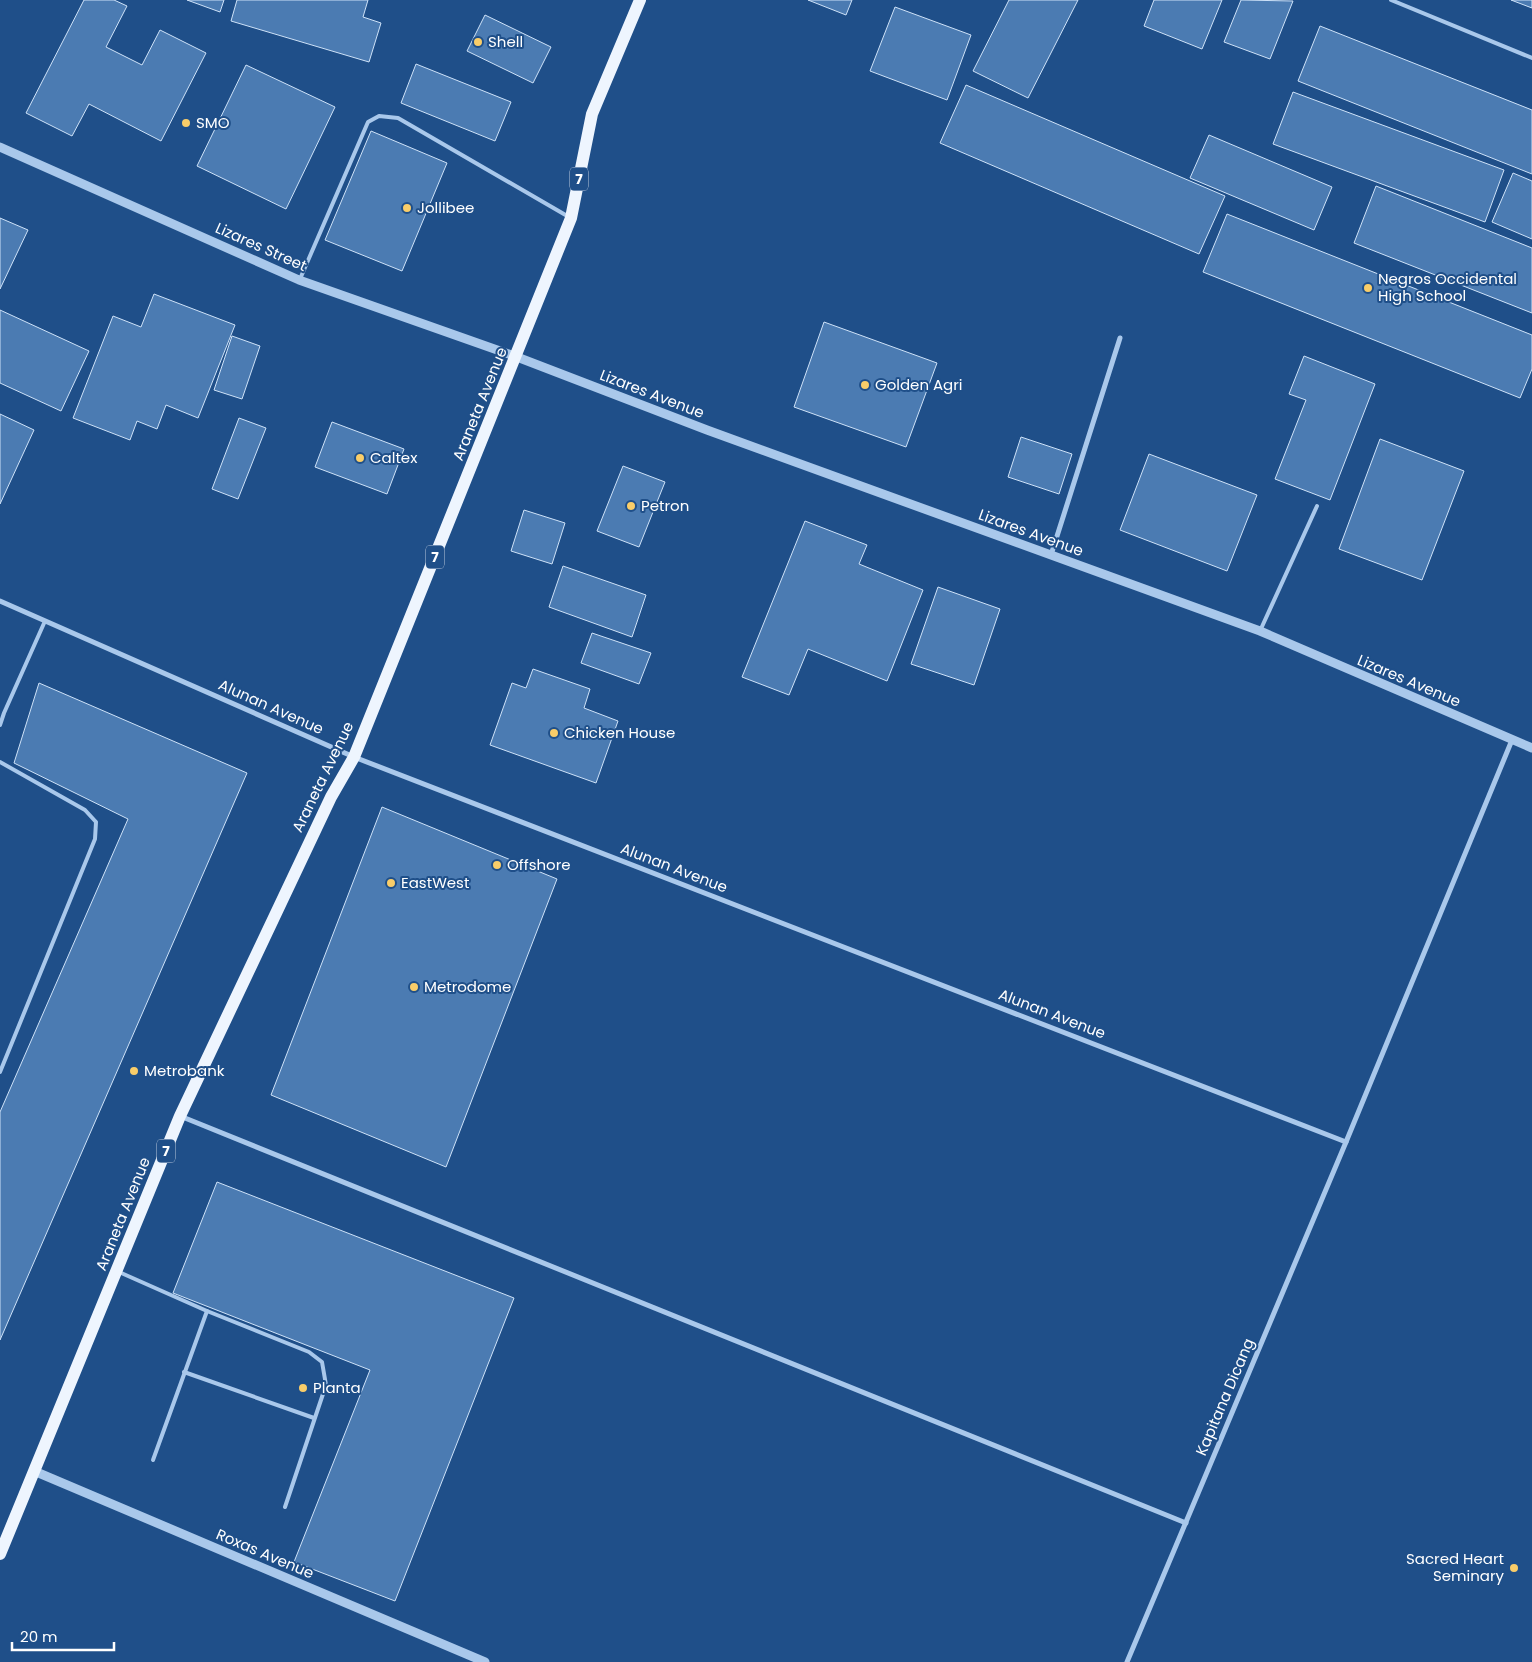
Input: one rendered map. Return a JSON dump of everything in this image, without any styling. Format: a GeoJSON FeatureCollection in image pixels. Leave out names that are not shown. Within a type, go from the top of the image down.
{"type":"FeatureCollection","features":[{"type":"Feature","properties":{"kind":"main road","name":"Araneta Avenue"},"geometry":{"type":"LineString","coordinates":[[0,1554],[180,1116],[331,797],[354,756],[572,218],[592,114],[640,0]]}},
{"type":"Feature","properties":{"kind":"street","name":"Lizares Street"},"geometry":{"type":"LineString","coordinates":[[0,147],[300,280],[517,357]]}},
{"type":"Feature","properties":{"kind":"street"},"geometry":{"type":"LineString","coordinates":[[1051,555],[1120,338]]}},
{"type":"Feature","properties":{"kind":"street","name":"Lizares Avenue"},"geometry":{"type":"LineString","coordinates":[[517,357],[707,430],[1260,631],[1532,748]]}},
{"type":"Feature","properties":{"kind":"street","name":"Alunan Avenue"},"geometry":{"type":"LineString","coordinates":[[0,601],[354,756],[1346,1142]]}},
{"type":"Feature","properties":{"kind":"street","name":"Kapitana Dicang"},"geometry":{"type":"LineString","coordinates":[[1127,1662],[1346,1142],[1512,740]]}},
{"type":"Feature","properties":{"kind":"street"},"geometry":{"type":"LineString","coordinates":[[180,1116],[1186,1523]]}},
{"type":"Feature","properties":{"kind":"street","name":"Roxas Avenue"},"geometry":{"type":"LineString","coordinates":[[34,1471],[485,1662]]}},
{"type":"Feature","properties":{"kind":"lane"},"geometry":{"type":"LineString","coordinates":[[1390,0],[1532,58]]}},
{"type":"Feature","properties":{"kind":"lane"},"geometry":{"type":"LineString","coordinates":[[300,280],[368,122],[379,116],[398,118],[572,218]]}},
{"type":"Feature","properties":{"kind":"lane"},"geometry":{"type":"LineString","coordinates":[[1260,631],[1317,506]]}},
{"type":"Feature","properties":{"kind":"lane"},"geometry":{"type":"LineString","coordinates":[[0,725],[45,621]]}},
{"type":"Feature","properties":{"kind":"lane"},"geometry":{"type":"LineString","coordinates":[[0,762],[85,810],[96,822],[95,839],[0,1072]]}},
{"type":"Feature","properties":{"kind":"lane"},"geometry":{"type":"LineString","coordinates":[[117,1271],[207,1311],[309,1352],[322,1362],[326,1385],[285,1507]]}},
{"type":"Feature","properties":{"kind":"lane"},"geometry":{"type":"LineString","coordinates":[[153,1460],[207,1311]]}},
{"type":"Feature","properties":{"kind":"lane"},"geometry":{"type":"LineString","coordinates":[[184,1372],[314,1418]]}},
{"type":"Feature","properties":{"kind":"building"},"geometry":{"type":"Polygon","coordinates":[[[84,0],[114,0],[127,6],[106,47],[142,65],[160,30],[206,53],[161,141],[89,104],[72,136],[26,113],[84,0]]]}},
{"type":"Feature","properties":{"kind":"building"},"geometry":{"type":"Polygon","coordinates":[[[187,0],[224,0],[220,12],[187,0]]]}},
{"type":"Feature","properties":{"kind":"building"},"geometry":{"type":"Polygon","coordinates":[[[237,0],[368,0],[363,17],[381,23],[369,62],[231,21],[237,0]]]}},
{"type":"Feature","properties":{"kind":"building"},"geometry":{"type":"Polygon","coordinates":[[[808,0],[852,0],[846,15],[808,0]]]}},
{"type":"Feature","properties":{"kind":"building"},"geometry":{"type":"Polygon","coordinates":[[[1009,0],[1078,0],[1028,98],[973,71],[1009,0]]]}},
{"type":"Feature","properties":{"kind":"building"},"geometry":{"type":"Polygon","coordinates":[[[1154,0],[1222,0],[1202,49],[1144,26],[1154,0]]]}},
{"type":"Feature","properties":{"kind":"building"},"geometry":{"type":"Polygon","coordinates":[[[1241,0],[1293,1],[1270,59],[1224,42],[1241,0]]]}},
{"type":"Feature","properties":{"kind":"building"},"geometry":{"type":"Polygon","coordinates":[[[1511,0],[1532,0],[1532,8],[1511,0]]]}},
{"type":"Feature","properties":{"kind":"building"},"geometry":{"type":"Polygon","coordinates":[[[895,7],[971,35],[947,100],[870,71],[895,7]]]}},
{"type":"Feature","properties":{"kind":"building"},"geometry":{"type":"Polygon","coordinates":[[[485,15],[551,47],[533,83],[467,51],[485,15]]]}},
{"type":"Feature","properties":{"kind":"building"},"geometry":{"type":"Polygon","coordinates":[[[1320,26],[1532,110],[1532,174],[1298,81],[1320,26]]]}},
{"type":"Feature","properties":{"kind":"building"},"geometry":{"type":"Polygon","coordinates":[[[416,64],[511,102],[495,141],[401,103],[416,64]]]}},
{"type":"Feature","properties":{"kind":"building"},"geometry":{"type":"Polygon","coordinates":[[[246,65],[335,107],[286,209],[197,166],[246,65]]]}},
{"type":"Feature","properties":{"kind":"building"},"geometry":{"type":"Polygon","coordinates":[[[966,85],[1225,196],[1199,254],[940,143],[966,85]]]}},
{"type":"Feature","properties":{"kind":"building"},"geometry":{"type":"Polygon","coordinates":[[[1293,92],[1504,170],[1485,222],[1273,144],[1293,92]]]}},
{"type":"Feature","properties":{"kind":"building"},"geometry":{"type":"Polygon","coordinates":[[[371,131],[447,163],[402,271],[325,240],[371,131]]]}},
{"type":"Feature","properties":{"kind":"building"},"geometry":{"type":"Polygon","coordinates":[[[1209,135],[1332,187],[1314,230],[1190,178],[1209,135]]]}},
{"type":"Feature","properties":{"kind":"building"},"geometry":{"type":"Polygon","coordinates":[[[1513,173],[1532,181],[1532,239],[1492,222],[1513,173]]]}},
{"type":"Feature","properties":{"kind":"building"},"geometry":{"type":"Polygon","coordinates":[[[1376,186],[1532,248],[1532,313],[1354,243],[1376,186]]]}},
{"type":"Feature","properties":{"kind":"building"},"geometry":{"type":"Polygon","coordinates":[[[1227,214],[1532,335],[1532,369],[1520,398],[1203,272],[1227,214]]]}},
{"type":"Feature","properties":{"kind":"building"},"geometry":{"type":"Polygon","coordinates":[[[0,218],[28,230],[0,289],[0,218]]]}},
{"type":"Feature","properties":{"kind":"building"},"geometry":{"type":"Polygon","coordinates":[[[154,294],[235,325],[198,418],[166,405],[157,429],[137,421],[130,440],[73,418],[113,316],[141,327],[154,294]]]}},
{"type":"Feature","properties":{"kind":"building"},"geometry":{"type":"Polygon","coordinates":[[[0,310],[89,351],[61,411],[0,383],[0,310]]]}},
{"type":"Feature","properties":{"kind":"building","name":"Golden Agri"},"geometry":{"type":"Polygon","coordinates":[[[824,322],[937,363],[906,447],[794,407],[824,322]]]}},
{"type":"Feature","properties":{"kind":"building"},"geometry":{"type":"Polygon","coordinates":[[[232,336],[260,346],[242,399],[214,390],[232,336]]]}},
{"type":"Feature","properties":{"kind":"building"},"geometry":{"type":"Polygon","coordinates":[[[1304,356],[1375,384],[1330,500],[1275,479],[1306,400],[1289,394],[1304,356]]]}},
{"type":"Feature","properties":{"kind":"building"},"geometry":{"type":"Polygon","coordinates":[[[0,414],[34,430],[0,504],[0,414]]]}},
{"type":"Feature","properties":{"kind":"building"},"geometry":{"type":"Polygon","coordinates":[[[239,418],[266,428],[238,499],[212,489],[239,418]]]}},
{"type":"Feature","properties":{"kind":"building","name":"Caltex"},"geometry":{"type":"Polygon","coordinates":[[[332,422],[404,449],[387,494],[315,467],[332,422]]]}},
{"type":"Feature","properties":{"kind":"building"},"geometry":{"type":"Polygon","coordinates":[[[1021,437],[1072,454],[1059,494],[1008,477],[1021,437]]]}},
{"type":"Feature","properties":{"kind":"building"},"geometry":{"type":"Polygon","coordinates":[[[1380,439],[1464,471],[1422,580],[1339,549],[1380,439]]]}},
{"type":"Feature","properties":{"kind":"building"},"geometry":{"type":"Polygon","coordinates":[[[1149,454],[1257,495],[1227,571],[1120,530],[1149,454]]]}},
{"type":"Feature","properties":{"kind":"building","name":"Petron"},"geometry":{"type":"Polygon","coordinates":[[[623,466],[665,482],[639,547],[597,531],[623,466]]]}},
{"type":"Feature","properties":{"kind":"building"},"geometry":{"type":"Polygon","coordinates":[[[524,510],[565,523],[552,564],[511,551],[524,510]]]}},
{"type":"Feature","properties":{"kind":"building"},"geometry":{"type":"Polygon","coordinates":[[[805,521],[867,545],[859,564],[923,590],[887,681],[808,649],[789,695],[742,677],[805,521]]]}},
{"type":"Feature","properties":{"kind":"building"},"geometry":{"type":"Polygon","coordinates":[[[563,566],[646,595],[632,637],[549,607],[563,566]]]}},
{"type":"Feature","properties":{"kind":"building"},"geometry":{"type":"Polygon","coordinates":[[[938,587],[1000,609],[974,685],[911,664],[938,587]]]}},
{"type":"Feature","properties":{"kind":"building"},"geometry":{"type":"Polygon","coordinates":[[[592,633],[651,653],[639,684],[581,663],[592,633]]]}},
{"type":"Feature","properties":{"kind":"building","name":"Chicken House"},"geometry":{"type":"Polygon","coordinates":[[[533,669],[590,689],[584,708],[618,721],[596,783],[490,745],[512,683],[526,688],[533,669]]]}},
{"type":"Feature","properties":{"kind":"building"},"geometry":{"type":"Polygon","coordinates":[[[39,683],[247,773],[0,1340],[0,1112],[128,819],[14,763],[39,683]]]}},
{"type":"Feature","properties":{"kind":"building","name":"Metrodome"},"geometry":{"type":"Polygon","coordinates":[[[382,807],[557,879],[446,1167],[271,1095],[382,807]]]}},
{"type":"Feature","properties":{"kind":"building"},"geometry":{"type":"Polygon","coordinates":[[[217,1182],[514,1298],[395,1601],[294,1562],[370,1370],[173,1293],[217,1182]]]}},
{"type":"Feature","properties":{"kind":"place","name":"Shell"},"geometry":{"type":"Point","coordinates":[478,42]}},
{"type":"Feature","properties":{"kind":"place","name":"SMO"},"geometry":{"type":"Point","coordinates":[186,123]}},
{"type":"Feature","properties":{"kind":"place","name":"Jollibee"},"geometry":{"type":"Point","coordinates":[407,208]}},
{"type":"Feature","properties":{"kind":"place","name":"Negros Occidental High School"},"geometry":{"type":"Point","coordinates":[1368,288]}},
{"type":"Feature","properties":{"kind":"place","name":"Golden Agri"},"geometry":{"type":"Point","coordinates":[865,385]}},
{"type":"Feature","properties":{"kind":"place","name":"Caltex"},"geometry":{"type":"Point","coordinates":[360,458]}},
{"type":"Feature","properties":{"kind":"place","name":"Petron"},"geometry":{"type":"Point","coordinates":[631,506]}},
{"type":"Feature","properties":{"kind":"place","name":"Chicken House"},"geometry":{"type":"Point","coordinates":[554,733]}},
{"type":"Feature","properties":{"kind":"place","name":"Offshore"},"geometry":{"type":"Point","coordinates":[497,865]}},
{"type":"Feature","properties":{"kind":"place","name":"EastWest"},"geometry":{"type":"Point","coordinates":[391,883]}},
{"type":"Feature","properties":{"kind":"place","name":"Metrodome"},"geometry":{"type":"Point","coordinates":[414,987]}},
{"type":"Feature","properties":{"kind":"place","name":"Metrobank"},"geometry":{"type":"Point","coordinates":[134,1071]}},
{"type":"Feature","properties":{"kind":"place","name":"Planta"},"geometry":{"type":"Point","coordinates":[303,1388]}},
{"type":"Feature","properties":{"kind":"place","name":"Sacred Heart Seminary"},"geometry":{"type":"Point","coordinates":[1514,1568]}}]}
